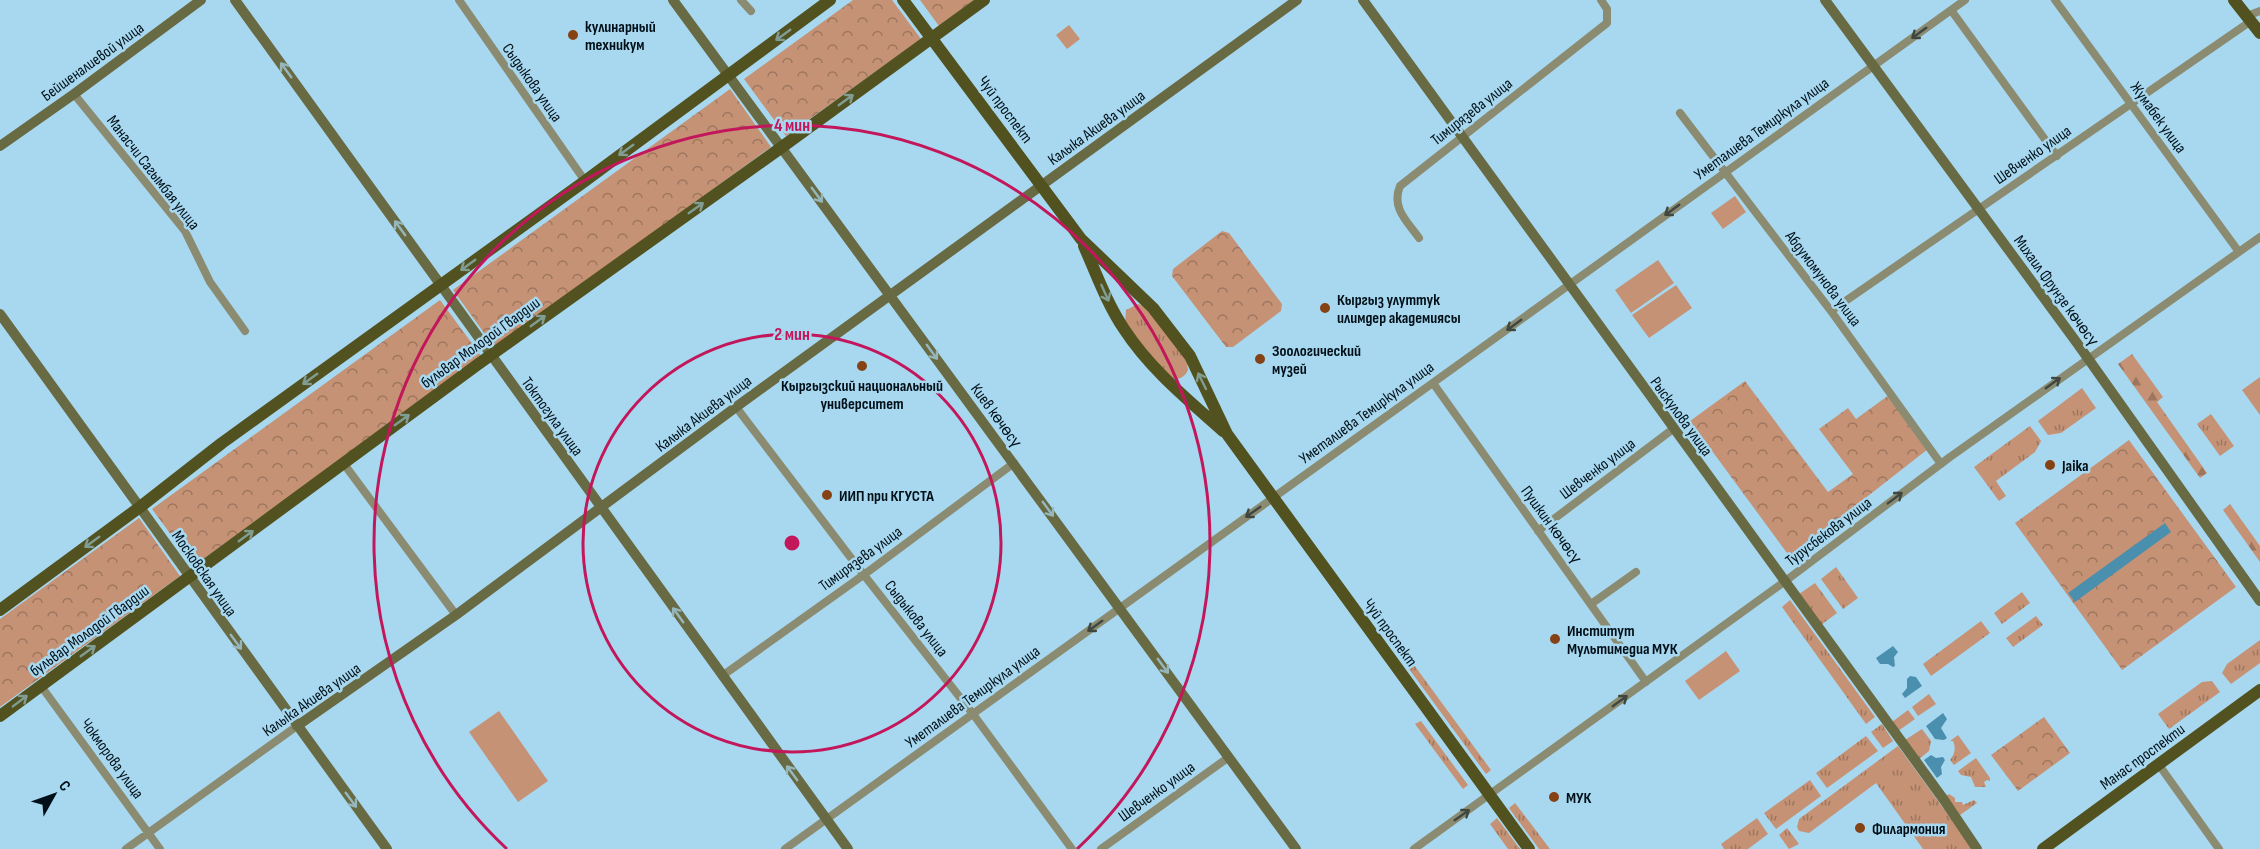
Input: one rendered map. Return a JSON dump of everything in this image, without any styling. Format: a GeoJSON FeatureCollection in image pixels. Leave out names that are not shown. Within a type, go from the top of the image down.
{"type":"FeatureCollection","features":[{"type":"Feature","properties":{"kind":"main road","name":"Бейшеналиевой улица"},"geometry":{"type":"LineString","coordinates":[[0,146],[201,0]]}},
{"type":"Feature","properties":{"kind":"main road","name":"Токтогула улица"},"geometry":{"type":"LineString","coordinates":[[235,0],[848,849]]}},
{"type":"Feature","properties":{"kind":"main road"},"geometry":{"type":"LineString","coordinates":[[0,610],[140,507],[222,442],[585,181],[830,0]]}},
{"type":"Feature","properties":{"kind":"main road","name":"Чуй проспект"},"geometry":{"type":"LineString","coordinates":[[903,0],[1081,239],[1142,296],[1186,350],[1227,434],[1529,849]]}},
{"type":"Feature","properties":{"kind":"main road","name":"бульвар Молодой Гвардии"},"geometry":{"type":"LineString","coordinates":[[0,716],[490,356],[984,0]]}},
{"type":"Feature","properties":{"kind":"main road","name":"Калыка Акиева улица"},"geometry":{"type":"LineString","coordinates":[[297,726],[456,615],[736,406],[1297,0]]}},
{"type":"Feature","properties":{"kind":"main road","name":"Рыскулова улица"},"geometry":{"type":"LineString","coordinates":[[1363,0],[1977,849]]}},
{"type":"Feature","properties":{"kind":"main road","name":"Михаил Фрунзе көчөсү"},"geometry":{"type":"LineString","coordinates":[[1825,0],[2088,358],[2260,601]]}},
{"type":"Feature","properties":{"kind":"main road"},"geometry":{"type":"LineString","coordinates":[[2234,0],[2260,33]]}},
{"type":"Feature","properties":{"kind":"main road","name":"Киев көчөсү"},"geometry":{"type":"LineString","coordinates":[[678,2],[729,75],[1296,849]]}},
{"type":"Feature","properties":{"kind":"main road","name":"Чуй проспект"},"geometry":{"type":"LineString","coordinates":[[1081,239],[1111,307],[1124,329],[1162,377],[1227,434]]}},
{"type":"Feature","properties":{"kind":"main road","name":"Московская улица"},"geometry":{"type":"LineString","coordinates":[[0,314],[387,849]]}},
{"type":"Feature","properties":{"kind":"main road","name":"Манас проспекти"},"geometry":{"type":"LineString","coordinates":[[2043,849],[2260,690]]}},
{"type":"Feature","properties":{"kind":"street","name":"Сыдыкова улица"},"geometry":{"type":"LineString","coordinates":[[459,0],[585,181]]}},
{"type":"Feature","properties":{"kind":"street"},"geometry":{"type":"LineString","coordinates":[[741,0],[751,11]]}},
{"type":"Feature","properties":{"kind":"street","name":"Тимирязева улица"},"geometry":{"type":"LineString","coordinates":[[1419,238],[1398,209],[1396,196],[1400,186],[1607,22],[1607,9],[1601,0]]}},
{"type":"Feature","properties":{"kind":"street","name":"Уметалиева Темиркула улица"},"geometry":{"type":"LineString","coordinates":[[785,849],[1965,0]]}},
{"type":"Feature","properties":{"kind":"street","name":"Жумабек улица"},"geometry":{"type":"LineString","coordinates":[[2055,0],[2239,252]]}},
{"type":"Feature","properties":{"kind":"street"},"geometry":{"type":"LineString","coordinates":[[1951,10],[2056,156]]}},
{"type":"Feature","properties":{"kind":"street","name":"Шевченко улица"},"geometry":{"type":"LineString","coordinates":[[1831,311],[2130,105],[2260,11]]}},
{"type":"Feature","properties":{"kind":"street","name":"Манасчи Сагымбая улица"},"geometry":{"type":"LineString","coordinates":[[74,94],[185,231],[210,282],[245,331]]}},
{"type":"Feature","properties":{"kind":"street","name":"Абдумомунова улица"},"geometry":{"type":"LineString","coordinates":[[1680,113],[1831,311],[1941,464]]}},
{"type":"Feature","properties":{"kind":"street","name":"Турусбекова улица"},"geometry":{"type":"LineString","coordinates":[[1414,849],[1784,582],[1941,464],[2260,237]]}},
{"type":"Feature","properties":{"kind":"street","name":"Пушкин көчөсү"},"geometry":{"type":"LineString","coordinates":[[1433,383],[1646,682]]}},
{"type":"Feature","properties":{"kind":"street","name":"Сыдыкова улица"},"geometry":{"type":"LineString","coordinates":[[736,406],[864,575],[974,714],[1072,849]]}},
{"type":"Feature","properties":{"kind":"street","name":"Шевченко улица"},"geometry":{"type":"LineString","coordinates":[[1538,531],[1673,429]]}},
{"type":"Feature","properties":{"kind":"street"},"geometry":{"type":"LineString","coordinates":[[344,464],[456,615]]}},
{"type":"Feature","properties":{"kind":"street","name":"Тимирязева улица"},"geometry":{"type":"LineString","coordinates":[[722,676],[1014,464]]}},
{"type":"Feature","properties":{"kind":"street"},"geometry":{"type":"LineString","coordinates":[[1591,604],[1636,572]]}},
{"type":"Feature","properties":{"kind":"street","name":"Чокморова улица"},"geometry":{"type":"LineString","coordinates":[[41,686],[160,849]]}},
{"type":"Feature","properties":{"kind":"street","name":"Калыка Акиева улица"},"geometry":{"type":"LineString","coordinates":[[126,849],[297,726]]}},
{"type":"Feature","properties":{"kind":"street","name":"Шевченко улица"},"geometry":{"type":"LineString","coordinates":[[1101,849],[1229,758]]}},
{"type":"Feature","properties":{"kind":"street"},"geometry":{"type":"LineString","coordinates":[[2159,765],[2219,849]]}},
{"type":"Feature","properties":{"kind":"green space"},"geometry":{"type":"Polygon","coordinates":[[[853,0],[892,0],[921,39],[786,136],[744,79],[853,0]]]}},
{"type":"Feature","properties":{"kind":"green space"},"geometry":{"type":"Polygon","coordinates":[[[920,0],[974,0],[939,26],[920,0]]]}},
{"type":"Feature","properties":{"kind":"green space"},"geometry":{"type":"Polygon","coordinates":[[[1069,25],[1080,39],[1067,49],[1056,35],[1069,25]]]}},
{"type":"Feature","properties":{"kind":"green space"},"geometry":{"type":"Polygon","coordinates":[[[730,89],[771,147],[495,348],[453,290],[730,89]]]}},
{"type":"Feature","properties":{"kind":"green space"},"geometry":{"type":"Polygon","coordinates":[[[1735,196],[1746,212],[1723,229],[1711,213],[1735,196]]]}},
{"type":"Feature","properties":{"kind":"green space"},"geometry":{"type":"Polygon","coordinates":[[[1222,231],[1229,233],[1282,304],[1281,311],[1233,347],[1226,347],[1172,276],[1173,269],[1222,231]]]}},
{"type":"Feature","properties":{"kind":"green space"},"geometry":{"type":"Polygon","coordinates":[[[1658,260],[1674,283],[1631,313],[1615,290],[1658,260]]]}},
{"type":"Feature","properties":{"kind":"green space"},"geometry":{"type":"Polygon","coordinates":[[[1676,285],[1692,308],[1649,338],[1632,315],[1676,285]]]}},
{"type":"Feature","properties":{"kind":"green space"},"geometry":{"type":"Polygon","coordinates":[[[440,300],[482,357],[194,566],[152,509],[440,300]]]}},
{"type":"Feature","properties":{"kind":"green space"},"geometry":{"type":"Polygon","coordinates":[[[1138,304],[1146,307],[1186,358],[1188,370],[1182,377],[1174,379],[1167,377],[1125,323],[1126,310],[1138,304]]]}},
{"type":"Feature","properties":{"kind":"green space"},"geometry":{"type":"Polygon","coordinates":[[[2132,354],[2163,397],[2157,402],[2207,473],[2200,478],[2118,364],[2132,354]]]}},
{"type":"Feature","properties":{"kind":"green space"},"geometry":{"type":"Polygon","coordinates":[[[2260,377],[2260,415],[2242,390],[2260,377]]]}},
{"type":"Feature","properties":{"kind":"green space"},"geometry":{"type":"Polygon","coordinates":[[[1745,381],[1828,492],[1853,474],[1819,429],[1848,408],[1856,419],[1889,395],[1928,449],[1790,557],[1690,421],[1745,381]]]}},
{"type":"Feature","properties":{"kind":"green space"},"geometry":{"type":"Polygon","coordinates":[[[2082,388],[2096,408],[2061,433],[2048,435],[2038,421],[2082,388]]]}},
{"type":"Feature","properties":{"kind":"green space"},"geometry":{"type":"Polygon","coordinates":[[[2211,414],[2234,446],[2220,456],[2197,424],[2211,414]]]}},
{"type":"Feature","properties":{"kind":"green space"},"geometry":{"type":"Polygon","coordinates":[[[2030,426],[2041,441],[2035,452],[1996,481],[2006,496],[1999,501],[1974,467],[2030,426]]]}},
{"type":"Feature","properties":{"kind":"green space"},"geometry":{"type":"Polygon","coordinates":[[[2129,440],[2236,587],[2122,670],[2015,523],[2129,440]]]}},
{"type":"Feature","properties":{"kind":"green space"},"geometry":{"type":"Polygon","coordinates":[[[2230,504],[2260,546],[2260,562],[2223,510],[2230,504]]]}},
{"type":"Feature","properties":{"kind":"green space"},"geometry":{"type":"Polygon","coordinates":[[[139,518],[180,576],[0,707],[0,619],[139,518]]]}},
{"type":"Feature","properties":{"kind":"green space"},"geometry":{"type":"Polygon","coordinates":[[[1836,567],[1858,598],[1843,609],[1821,579],[1836,567]]]}},
{"type":"Feature","properties":{"kind":"green space"},"geometry":{"type":"Polygon","coordinates":[[[1815,583],[1837,613],[1821,625],[1799,594],[1815,583]]]}},
{"type":"Feature","properties":{"kind":"green space"},"geometry":{"type":"Polygon","coordinates":[[[2022,592],[2030,603],[2002,624],[1994,613],[2022,592]]]}},
{"type":"Feature","properties":{"kind":"green space"},"geometry":{"type":"Polygon","coordinates":[[[1790,600],[1875,717],[1866,724],[1782,607],[1790,600]]]}},
{"type":"Feature","properties":{"kind":"green space"},"geometry":{"type":"Polygon","coordinates":[[[2036,616],[2043,625],[2013,647],[2006,638],[2036,616]]]}},
{"type":"Feature","properties":{"kind":"green space"},"geometry":{"type":"Polygon","coordinates":[[[1981,621],[1990,633],[1931,676],[1923,664],[1981,621]]]}},
{"type":"Feature","properties":{"kind":"green space"},"geometry":{"type":"Polygon","coordinates":[[[2260,640],[2260,663],[2231,684],[2222,673],[2227,664],[2260,640]]]}},
{"type":"Feature","properties":{"kind":"green space"},"geometry":{"type":"Polygon","coordinates":[[[1726,651],[1740,671],[1699,700],[1685,681],[1726,651]]]}},
{"type":"Feature","properties":{"kind":"green space"},"geometry":{"type":"Polygon","coordinates":[[[1406,654],[1491,770],[1486,774],[1401,658],[1406,654]]]}},
{"type":"Feature","properties":{"kind":"green space"},"geometry":{"type":"Polygon","coordinates":[[[2212,681],[2220,692],[2169,729],[2158,714],[2202,682],[2212,681]]]}},
{"type":"Feature","properties":{"kind":"green space"},"geometry":{"type":"Polygon","coordinates":[[[1929,694],[1936,704],[1918,716],[1912,707],[1929,694]]]}},
{"type":"Feature","properties":{"kind":"green space"},"geometry":{"type":"Polygon","coordinates":[[[1908,710],[1915,719],[1898,731],[1892,722],[1908,710]]]}},
{"type":"Feature","properties":{"kind":"green space"},"geometry":{"type":"Polygon","coordinates":[[[499,711],[548,781],[518,802],[469,732],[499,711]]]}},
{"type":"Feature","properties":{"kind":"green space"},"geometry":{"type":"Polygon","coordinates":[[[2044,717],[2070,753],[2018,791],[1991,755],[2044,717]]]}},
{"type":"Feature","properties":{"kind":"green space"},"geometry":{"type":"Polygon","coordinates":[[[1421,721],[1468,785],[1463,789],[1415,724],[1421,721]]]}},
{"type":"Feature","properties":{"kind":"green space"},"geometry":{"type":"Polygon","coordinates":[[[1882,724],[1893,741],[1883,748],[1871,732],[1882,724]]]}},
{"type":"Feature","properties":{"kind":"green space"},"geometry":{"type":"Polygon","coordinates":[[[1922,729],[1931,741],[1929,751],[1919,759],[1905,740],[1922,729]]]}},
{"type":"Feature","properties":{"kind":"green space"},"geometry":{"type":"Polygon","coordinates":[[[1958,735],[1971,753],[1954,765],[1950,760],[1954,753],[1954,746],[1953,741],[1950,741],[1958,735]]]}},
{"type":"Feature","properties":{"kind":"green space"},"geometry":{"type":"Polygon","coordinates":[[[1866,736],[1878,751],[1827,788],[1816,773],[1866,736]]]}},
{"type":"Feature","properties":{"kind":"green space"},"geometry":{"type":"Polygon","coordinates":[[[1898,746],[1973,849],[1923,849],[1876,783],[1809,833],[1799,831],[1797,827],[1799,819],[1898,746]]]}},
{"type":"Feature","properties":{"kind":"green space"},"geometry":{"type":"Polygon","coordinates":[[[1976,758],[1990,778],[1990,781],[1984,782],[1986,787],[1975,787],[1971,777],[1961,775],[1958,771],[1976,758]]]}},
{"type":"Feature","properties":{"kind":"green space"},"geometry":{"type":"Polygon","coordinates":[[[1810,780],[1821,796],[1776,829],[1764,813],[1810,780]]]}},
{"type":"Feature","properties":{"kind":"green space"},"geometry":{"type":"Polygon","coordinates":[[[1949,794],[1955,798],[1955,802],[1962,802],[1963,805],[1974,800],[1977,803],[1960,815],[1946,796],[1949,794]]]}},
{"type":"Feature","properties":{"kind":"green space"},"geometry":{"type":"Polygon","coordinates":[[[1515,803],[1550,849],[1539,849],[1509,808],[1515,803]]]}},
{"type":"Feature","properties":{"kind":"green space"},"geometry":{"type":"Polygon","coordinates":[[[1497,818],[1520,849],[1508,849],[1490,824],[1497,818]]]}},
{"type":"Feature","properties":{"kind":"green space"},"geometry":{"type":"Polygon","coordinates":[[[1757,818],[1768,834],[1748,849],[1724,849],[1721,844],[1757,818]]]}},
{"type":"Feature","properties":{"kind":"green space"},"geometry":{"type":"Polygon","coordinates":[[[1787,828],[1799,844],[1789,849],[1779,835],[1787,828]]]}},
{"type":"Feature","properties":{"kind":"water"},"geometry":{"type":"Polygon","coordinates":[[[2165,523],[2171,532],[2075,602],[2068,593],[2165,523]]]}},
{"type":"Feature","properties":{"kind":"water"},"geometry":{"type":"Polygon","coordinates":[[[1893,646],[1898,652],[1894,657],[1895,666],[1880,664],[1876,658],[1893,646]]]}},
{"type":"Feature","properties":{"kind":"water"},"geometry":{"type":"Polygon","coordinates":[[[1910,676],[1916,677],[1922,686],[1905,698],[1902,694],[1907,688],[1907,679],[1910,676]]]}},
{"type":"Feature","properties":{"kind":"water"},"geometry":{"type":"Polygon","coordinates":[[[1943,713],[1947,719],[1941,728],[1947,738],[1935,739],[1926,726],[1943,713]]]}},
{"type":"Feature","properties":{"kind":"water"},"geometry":{"type":"Polygon","coordinates":[[[1931,755],[1936,758],[1943,757],[1945,760],[1941,767],[1942,774],[1937,778],[1924,760],[1931,755]]]}},
{"type":"Feature","properties":{"kind":"place","name":"кулинарный техникум"},"geometry":{"type":"Point","coordinates":[573,35]}},
{"type":"Feature","properties":{"kind":"place","name":"Кыргыз улуттук илимдер академиясы"},"geometry":{"type":"Point","coordinates":[1325,308]}},
{"type":"Feature","properties":{"kind":"place","name":"Зоологический музей"},"geometry":{"type":"Point","coordinates":[1260,359]}},
{"type":"Feature","properties":{"kind":"place","name":"Кыргызский национальный университет"},"geometry":{"type":"Point","coordinates":[862,366]}},
{"type":"Feature","properties":{"kind":"place","name":"Jaika"},"geometry":{"type":"Point","coordinates":[2050,465]}},
{"type":"Feature","properties":{"kind":"place","name":"ИИП при КГУСТА"},"geometry":{"type":"Point","coordinates":[827,495]}},
{"type":"Feature","properties":{"kind":"place","name":"Институт Мультимедиа МУК"},"geometry":{"type":"Point","coordinates":[1555,639]}},
{"type":"Feature","properties":{"kind":"place","name":"МУК"},"geometry":{"type":"Point","coordinates":[1554,797]}},
{"type":"Feature","properties":{"kind":"place","name":"Филармония"},"geometry":{"type":"Point","coordinates":[1860,828]}}]}
